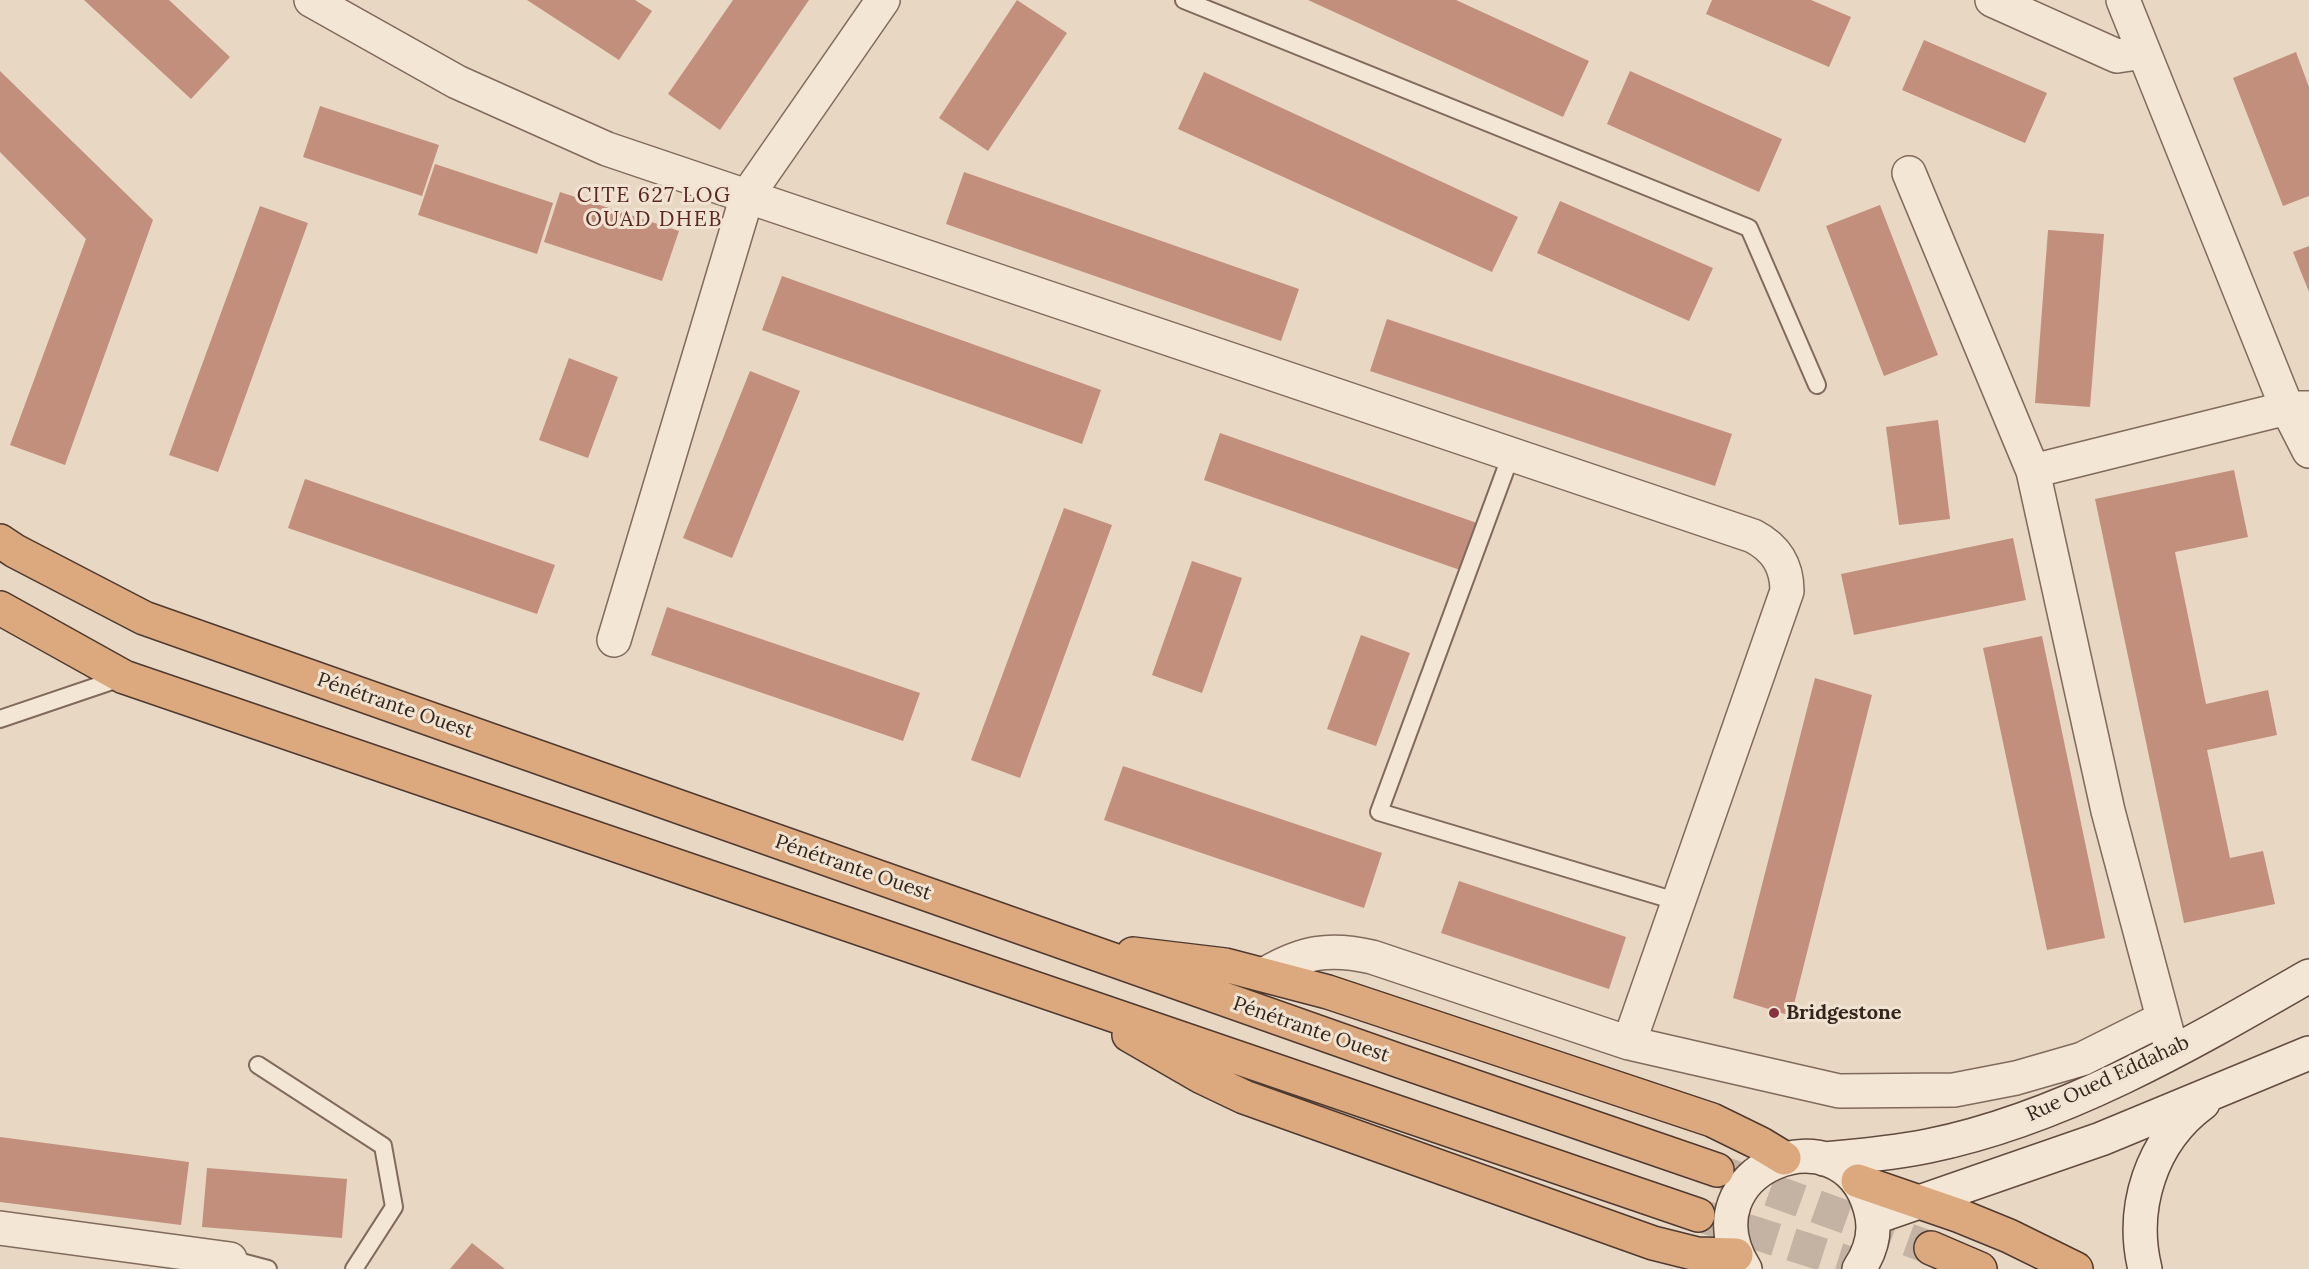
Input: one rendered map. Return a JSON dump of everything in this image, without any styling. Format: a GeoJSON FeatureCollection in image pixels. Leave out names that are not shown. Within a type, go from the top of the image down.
{"type":"FeatureCollection","features":[{"type":"Feature","properties":{"kind":"highway","name":"Pénétrante Ouest"},"geometry":{"type":"LineString","coordinates":[[0,541],[144,618],[1084,950],[1717,1170]]}},
{"type":"Feature","properties":{"kind":"highway"},"geometry":{"type":"LineString","coordinates":[[0,608],[124,677],[1698,1215]]}},
{"type":"Feature","properties":{"kind":"highway"},"geometry":{"type":"LineString","coordinates":[[1084,950],[1178,958],[1265,974],[1328,992],[1687,1110],[1737,1131],[1784,1158]]}},
{"type":"Feature","properties":{"kind":"highway"},"geometry":{"type":"LineString","coordinates":[[1088,1007],[1159,1053],[1244,1096],[1653,1243],[1740,1262]]}},
{"type":"Feature","properties":{"kind":"highway"},"geometry":{"type":"LineString","coordinates":[[1857,1181],[2009,1236],[2076,1269]]}},
{"type":"Feature","properties":{"kind":"highway"},"geometry":{"type":"LineString","coordinates":[[1931,1248],[1980,1269]]}},
{"type":"Feature","properties":{"kind":"street"},"geometry":{"type":"LineString","coordinates":[[311,0],[468,87],[607,149],[1754,536],[1773,550],[1784,569],[1787,591],[1629,1043]]}},
{"type":"Feature","properties":{"kind":"street"},"geometry":{"type":"LineString","coordinates":[[614,640],[747,196],[883,0]]}},
{"type":"Feature","properties":{"kind":"street"},"geometry":{"type":"LineString","coordinates":[[1992,0],[2117,56],[2144,52]]}},
{"type":"Feature","properties":{"kind":"street"},"geometry":{"type":"LineString","coordinates":[[2123,0],[2298,408],[2309,451]]}},
{"type":"Feature","properties":{"kind":"street"},"geometry":{"type":"LineString","coordinates":[[1909,173],[2033,471],[2108,811],[2172,1051]]}},
{"type":"Feature","properties":{"kind":"street"},"geometry":{"type":"LineString","coordinates":[[2033,471],[2298,408]]}},
{"type":"Feature","properties":{"kind":"street"},"geometry":{"type":"LineString","coordinates":[[1265,974],[1306,955],[1328,951],[1350,952],[1372,957],[1629,1043],[1839,1091],[1954,1090],[2016,1078],[2082,1059],[2162,1019]]}},
{"type":"Feature","properties":{"kind":"street","name":"Rue Oued Eddahab"},"geometry":{"type":"LineString","coordinates":[[1784,1158],[1804,1155],[1824,1159],[1885,1154],[1980,1133],[2042,1112],[2172,1051],[2309,976]]}},
{"type":"Feature","properties":{"kind":"street"},"geometry":{"type":"LineString","coordinates":[[1873,1218],[2080,1148],[2309,1053]]}},
{"type":"Feature","properties":{"kind":"street"},"geometry":{"type":"LineString","coordinates":[[2145,1269],[2140,1251],[2140,1212],[2148,1174],[2166,1140],[2191,1111],[2222,1089]]}},
{"type":"Feature","properties":{"kind":"street"},"geometry":{"type":"LineString","coordinates":[[1740,1262],[1731,1236],[1731,1215],[1738,1196],[1749,1179],[1765,1166],[1784,1158]]}},
{"type":"Feature","properties":{"kind":"street"},"geometry":{"type":"LineString","coordinates":[[1824,1159],[1842,1167],[1857,1181],[1868,1199],[1873,1218],[1872,1239],[1866,1258],[1859,1269]]}},
{"type":"Feature","properties":{"kind":"street"},"geometry":{"type":"LineString","coordinates":[[0,1228],[230,1264]]}},
{"type":"Feature","properties":{"kind":"lane"},"geometry":{"type":"LineString","coordinates":[[1184,0],[1749,228],[1817,385]]}},
{"type":"Feature","properties":{"kind":"lane"},"geometry":{"type":"LineString","coordinates":[[1511,454],[1379,812],[1679,902]]}},
{"type":"Feature","properties":{"kind":"lane"},"geometry":{"type":"LineString","coordinates":[[0,719],[124,677]]}},
{"type":"Feature","properties":{"kind":"lane"},"geometry":{"type":"LineString","coordinates":[[258,1065],[383,1146],[394,1207],[354,1269]]}},
{"type":"Feature","properties":{"kind":"lane"},"geometry":{"type":"LineString","coordinates":[[230,1264],[268,1269]]}},
{"type":"Feature","properties":{"kind":"building"},"geometry":{"type":"Polygon","coordinates":[[[84,0],[169,0],[230,57],[191,99],[84,0]]]}},
{"type":"Feature","properties":{"kind":"building"},"geometry":{"type":"Polygon","coordinates":[[[527,0],[635,0],[652,11],[619,60],[527,0]]]}},
{"type":"Feature","properties":{"kind":"building"},"geometry":{"type":"Polygon","coordinates":[[[733,0],[809,0],[720,130],[668,94],[733,0]]]}},
{"type":"Feature","properties":{"kind":"building"},"geometry":{"type":"Polygon","coordinates":[[[1017,0],[1067,33],[988,151],[939,118],[1017,0]]]}},
{"type":"Feature","properties":{"kind":"building"},"geometry":{"type":"Polygon","coordinates":[[[1308,0],[1456,0],[1589,61],[1563,117],[1308,0]]]}},
{"type":"Feature","properties":{"kind":"building"},"geometry":{"type":"Polygon","coordinates":[[[1712,0],[1811,0],[1851,17],[1829,67],[1706,14],[1712,0]]]}},
{"type":"Feature","properties":{"kind":"building"},"geometry":{"type":"Polygon","coordinates":[[[1924,40],[2047,93],[2025,143],[1902,90],[1924,40]]]}},
{"type":"Feature","properties":{"kind":"building"},"geometry":{"type":"Polygon","coordinates":[[[2296,52],[2309,87],[2309,196],[2283,206],[2233,78],[2296,52]]]}},
{"type":"Feature","properties":{"kind":"building"},"geometry":{"type":"Polygon","coordinates":[[[0,71],[153,220],[65,465],[10,445],[86,239],[0,152],[0,71]]]}},
{"type":"Feature","properties":{"kind":"building"},"geometry":{"type":"Polygon","coordinates":[[[1630,71],[1782,139],[1759,192],[1607,124],[1630,71]]]}},
{"type":"Feature","properties":{"kind":"building"},"geometry":{"type":"Polygon","coordinates":[[[1204,72],[1518,217],[1492,272],[1178,129],[1204,72]]]}},
{"type":"Feature","properties":{"kind":"building"},"geometry":{"type":"Polygon","coordinates":[[[320,106],[439,145],[422,196],[303,157],[320,106]]]}},
{"type":"Feature","properties":{"kind":"building"},"geometry":{"type":"Polygon","coordinates":[[[435,164],[553,203],[537,254],[418,215],[435,164]]]}},
{"type":"Feature","properties":{"kind":"building"},"geometry":{"type":"Polygon","coordinates":[[[964,172],[1299,289],[1281,341],[946,224],[964,172]]]}},
{"type":"Feature","properties":{"kind":"building"},"geometry":{"type":"Polygon","coordinates":[[[560,192],[679,231],[662,281],[544,242],[560,192]]]}},
{"type":"Feature","properties":{"kind":"building"},"geometry":{"type":"Polygon","coordinates":[[[1560,201],[1713,268],[1689,321],[1537,253],[1560,201]]]}},
{"type":"Feature","properties":{"kind":"building"},"geometry":{"type":"Polygon","coordinates":[[[1880,205],[1938,355],[1884,376],[1826,226],[1880,205]]]}},
{"type":"Feature","properties":{"kind":"building"},"geometry":{"type":"Polygon","coordinates":[[[260,206],[308,223],[218,472],[169,455],[260,206]]]}},
{"type":"Feature","properties":{"kind":"building"},"geometry":{"type":"Polygon","coordinates":[[[2048,230],[2104,234],[2090,407],[2035,403],[2048,230]]]}},
{"type":"Feature","properties":{"kind":"building"},"geometry":{"type":"Polygon","coordinates":[[[2309,246],[2309,292],[2293,252],[2309,246]]]}},
{"type":"Feature","properties":{"kind":"building"},"geometry":{"type":"Polygon","coordinates":[[[782,276],[1101,390],[1082,444],[762,330],[782,276]]]}},
{"type":"Feature","properties":{"kind":"building"},"geometry":{"type":"Polygon","coordinates":[[[1387,319],[1732,434],[1715,486],[1370,371],[1387,319]]]}},
{"type":"Feature","properties":{"kind":"building"},"geometry":{"type":"Polygon","coordinates":[[[569,358],[618,377],[588,458],[539,440],[569,358]]]}},
{"type":"Feature","properties":{"kind":"building"},"geometry":{"type":"Polygon","coordinates":[[[750,371],[800,391],[732,558],[683,538],[750,371]]]}},
{"type":"Feature","properties":{"kind":"building"},"geometry":{"type":"Polygon","coordinates":[[[1938,420],[1950,519],[1899,525],[1886,427],[1938,420]]]}},
{"type":"Feature","properties":{"kind":"building"},"geometry":{"type":"Polygon","coordinates":[[[1220,433],[1477,523],[1460,570],[1204,480],[1220,433]]]}},
{"type":"Feature","properties":{"kind":"building"},"geometry":{"type":"Polygon","coordinates":[[[2234,470],[2248,537],[2175,552],[2206,704],[2268,690],[2277,735],[2207,750],[2230,858],[2263,851],[2275,904],[2184,923],[2095,499],[2234,470]]]}},
{"type":"Feature","properties":{"kind":"building"},"geometry":{"type":"Polygon","coordinates":[[[305,479],[555,565],[537,614],[288,528],[305,479]]]}},
{"type":"Feature","properties":{"kind":"building"},"geometry":{"type":"Polygon","coordinates":[[[1064,508],[1112,525],[1020,778],[971,760],[1064,508]]]}},
{"type":"Feature","properties":{"kind":"building"},"geometry":{"type":"Polygon","coordinates":[[[2013,538],[2026,600],[1854,635],[1841,574],[2013,538]]]}},
{"type":"Feature","properties":{"kind":"building"},"geometry":{"type":"Polygon","coordinates":[[[1192,561],[1242,578],[1202,693],[1152,675],[1192,561]]]}},
{"type":"Feature","properties":{"kind":"building"},"geometry":{"type":"Polygon","coordinates":[[[667,607],[920,693],[903,741],[651,655],[667,607]]]}},
{"type":"Feature","properties":{"kind":"building"},"geometry":{"type":"Polygon","coordinates":[[[1361,635],[1410,653],[1376,746],[1327,729],[1361,635]]]}},
{"type":"Feature","properties":{"kind":"building"},"geometry":{"type":"Polygon","coordinates":[[[2042,636],[2105,938],[2047,950],[1983,648],[2042,636]]]}},
{"type":"Feature","properties":{"kind":"building"},"geometry":{"type":"Polygon","coordinates":[[[1815,678],[1872,695],[1791,1016],[1733,998],[1815,678]]]}},
{"type":"Feature","properties":{"kind":"building"},"geometry":{"type":"Polygon","coordinates":[[[1123,766],[1382,853],[1364,908],[1104,820],[1123,766]]]}},
{"type":"Feature","properties":{"kind":"building"},"geometry":{"type":"Polygon","coordinates":[[[1459,881],[1626,937],[1609,989],[1441,933],[1459,881]]]}},
{"type":"Feature","properties":{"kind":"building"},"geometry":{"type":"Polygon","coordinates":[[[0,1137],[189,1162],[181,1225],[0,1202],[0,1137]]]}},
{"type":"Feature","properties":{"kind":"building"},"geometry":{"type":"Polygon","coordinates":[[[207,1168],[347,1179],[342,1238],[202,1227],[207,1168]]]}},
{"type":"Feature","properties":{"kind":"building"},"geometry":{"type":"Polygon","coordinates":[[[472,1243],[505,1269],[450,1269],[472,1243]]]}},
{"type":"Feature","properties":{"kind":"tunnel"},"geometry":{"type":"LineString","coordinates":[[1724,1173],[1931,1248]]}},
{"type":"Feature","properties":{"kind":"tunnel"},"geometry":{"type":"LineString","coordinates":[[1698,1215],[1869,1269]]}},
{"type":"Feature","properties":{"kind":"place","name":"Bridgestone"},"geometry":{"type":"Point","coordinates":[1774,1013]}},
{"type":"Feature","properties":{"kind":"district","name":"CITE 627 LOG OUAD DHEB"},"geometry":{"type":"Point","coordinates":[654,208]}}]}
